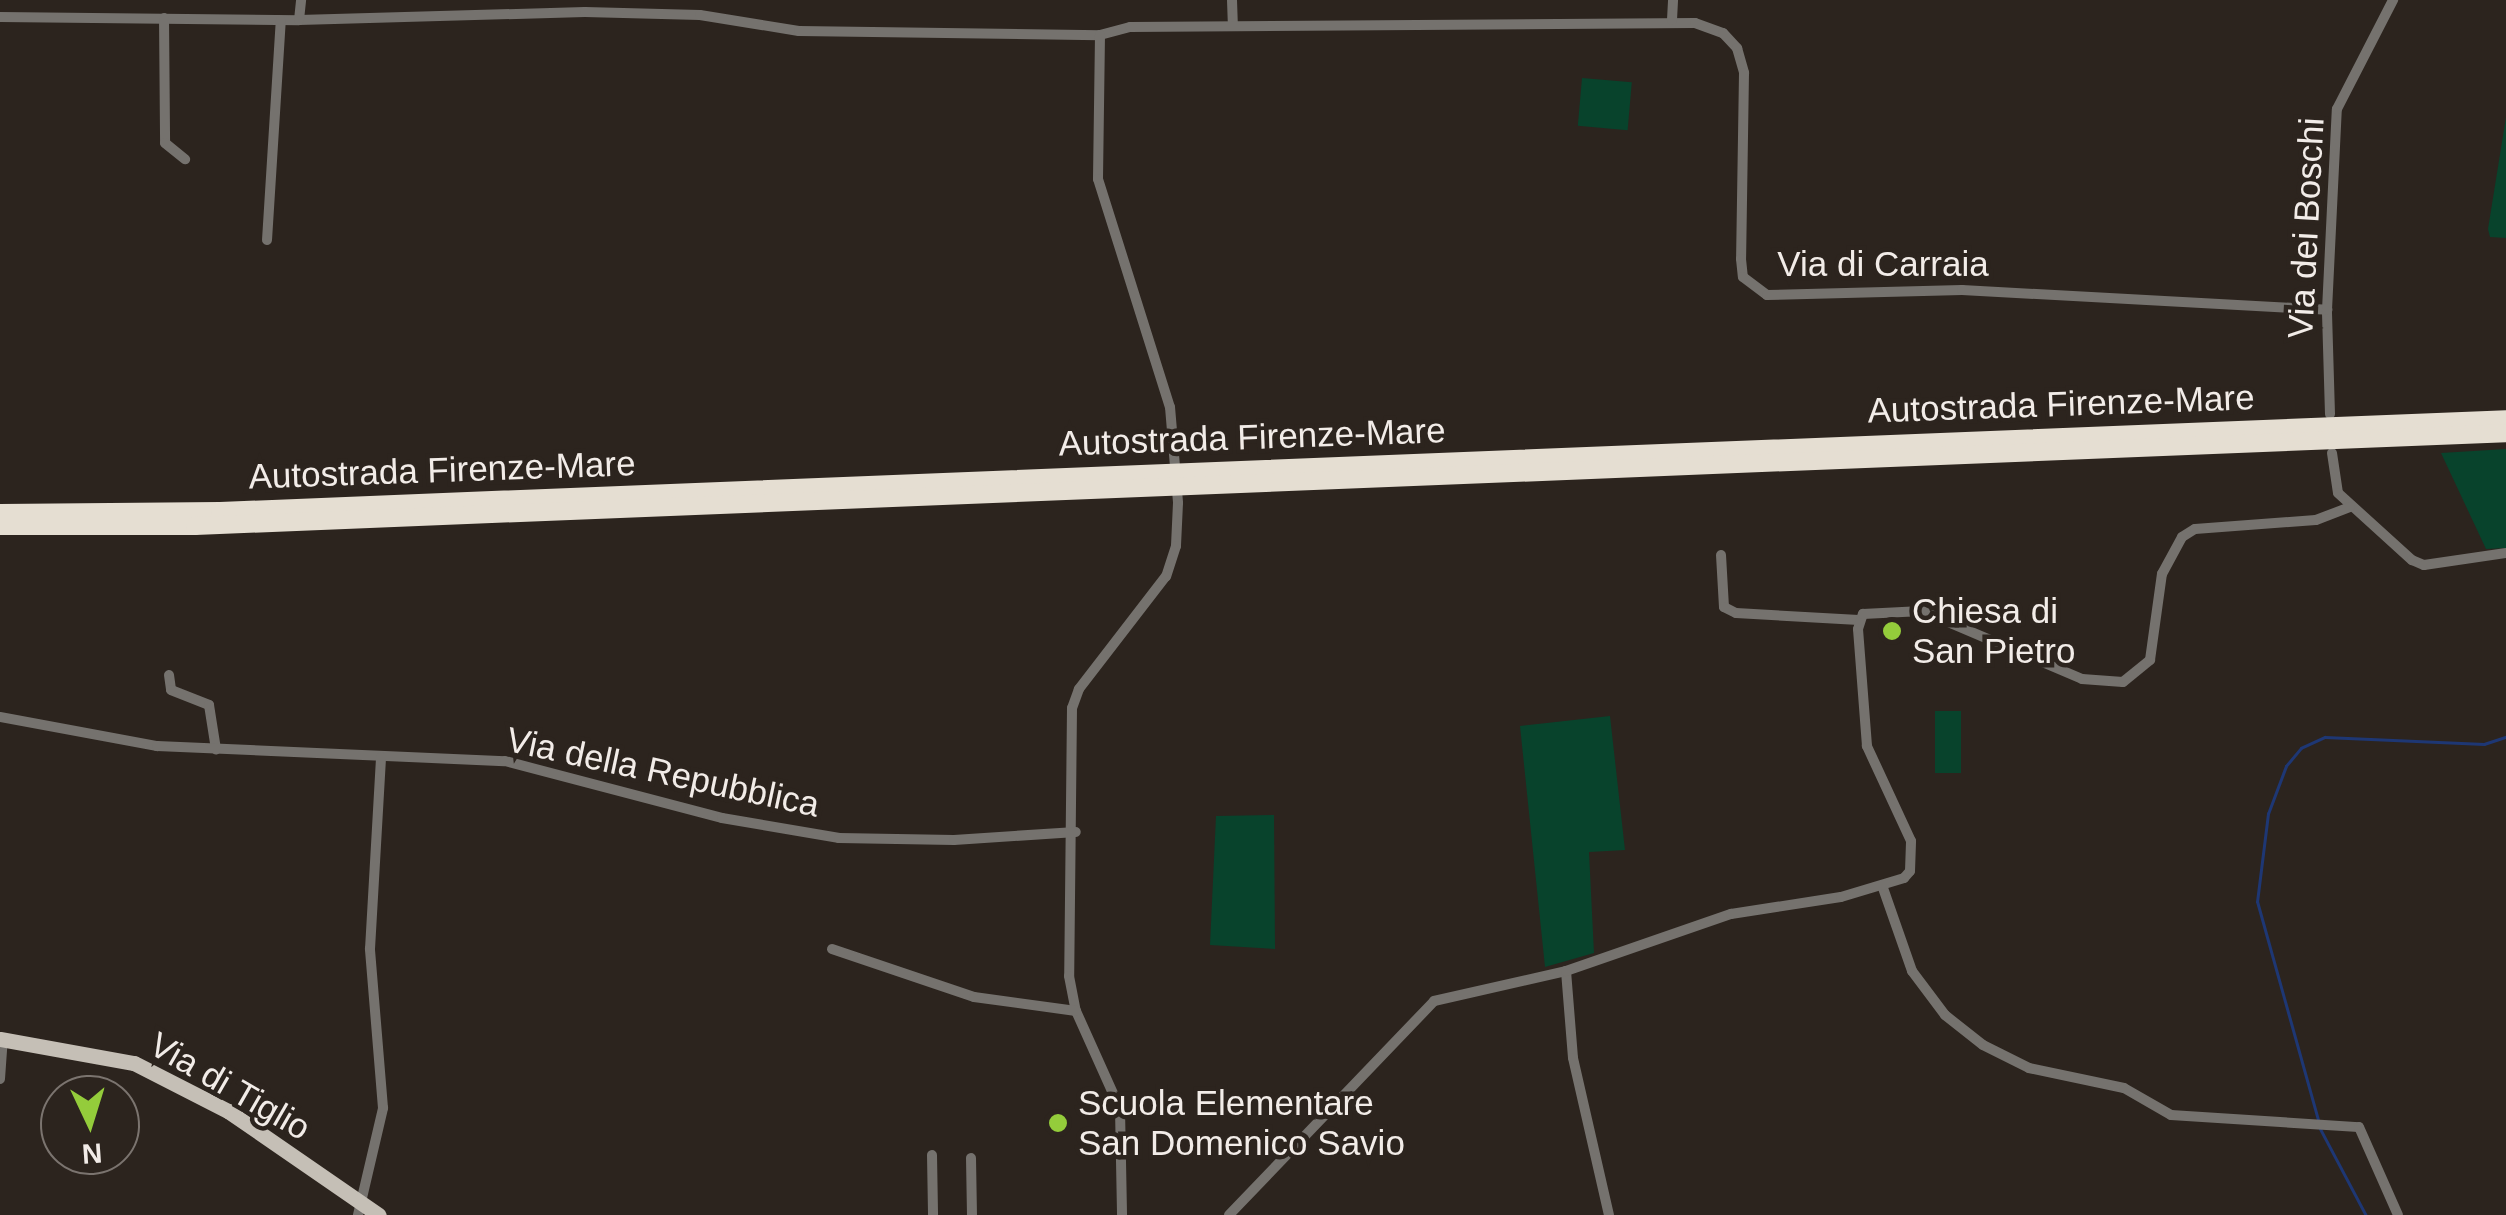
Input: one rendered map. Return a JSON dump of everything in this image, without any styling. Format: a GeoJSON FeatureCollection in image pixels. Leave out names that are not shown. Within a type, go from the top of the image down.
{"type":"FeatureCollection","features":[{"type":"Feature","properties":{"kind":"highway","name":"Autostrada Firenze-Mare"},"geometry":{"type":"LineString","coordinates":[[0,512],[220,511],[2506,419]]}},
{"type":"Feature","properties":{"kind":"highway","name":"Autostrada Firenze-Mare"},"geometry":{"type":"LineString","coordinates":[[0,526],[195,526],[2506,433]]}},
{"type":"Feature","properties":{"kind":"main road","name":"Via di Tiglio"},"geometry":{"type":"LineString","coordinates":[[2,1039],[134,1062],[228,1111],[359,1208],[379,1215]]}},
{"type":"Feature","properties":{"kind":"street"},"geometry":{"type":"LineString","coordinates":[[299,20],[300,0]]}},
{"type":"Feature","properties":{"kind":"street"},"geometry":{"type":"LineString","coordinates":[[1232,0],[1233,26]]}},
{"type":"Feature","properties":{"kind":"street"},"geometry":{"type":"LineString","coordinates":[[1672,20],[1673,0]]}},
{"type":"Feature","properties":{"kind":"street","name":"Via dei Boschi"},"geometry":{"type":"LineString","coordinates":[[2330,414],[2327,310],[2338,109],[2393,0]]}},
{"type":"Feature","properties":{"kind":"street","name":"Via di Carraia"},"geometry":{"type":"LineString","coordinates":[[0,17],[299,20],[585,12],[700,15],[799,31],[1100,34],[1130,27],[1672,20],[1723,34],[1737,48],[1744,72],[1741,259],[1744,277],[1767,295],[1962,290],[2327,310]]}},
{"type":"Feature","properties":{"kind":"street"},"geometry":{"type":"LineString","coordinates":[[164,18],[165,144],[186,159]]}},
{"type":"Feature","properties":{"kind":"street"},"geometry":{"type":"LineString","coordinates":[[267,240],[281,20]]}},
{"type":"Feature","properties":{"kind":"street"},"geometry":{"type":"LineString","coordinates":[[1100,34],[1098,179],[1110,236],[1156,352],[1177,459],[1178,502],[1176,546],[1166,576],[1079,689],[1072,708],[1076,832],[1070,976],[1076,1011],[1120,1109],[1122,1215]]}},
{"type":"Feature","properties":{"kind":"street"},"geometry":{"type":"LineString","coordinates":[[2332,453],[2338,493],[2350,507],[2424,565],[2506,554]]}},
{"type":"Feature","properties":{"kind":"street"},"geometry":{"type":"LineString","coordinates":[[1721,555],[1724,607],[1736,614],[1859,620],[1870,610],[1922,610],[2082,680],[2123,682],[2150,660],[2162,574],[2182,537],[2195,529],[2316,520],[2350,507]]}},
{"type":"Feature","properties":{"kind":"street"},"geometry":{"type":"LineString","coordinates":[[1229,1215],[1424,1008],[1462,992],[1566,972],[1730,914],[1883,888],[1910,871],[1912,855],[1906,828],[1866,746],[1859,620]]}},
{"type":"Feature","properties":{"kind":"street"},"geometry":{"type":"LineString","coordinates":[[169,675],[171,690],[209,706],[216,750]]}},
{"type":"Feature","properties":{"kind":"street","name":"Via della Repubblica"},"geometry":{"type":"LineString","coordinates":[[0,717],[216,750],[505,761],[722,818],[840,838],[954,840],[1076,832]]}},
{"type":"Feature","properties":{"kind":"street"},"geometry":{"type":"LineString","coordinates":[[359,1208],[383,1108],[370,949],[381,757]]}},
{"type":"Feature","properties":{"kind":"street"},"geometry":{"type":"LineString","coordinates":[[1883,888],[1912,971],[1945,1015],[1983,1046],[2029,1068],[2124,1088],[2170,1115],[2331,1124],[2362,1130],[2398,1215]]}},
{"type":"Feature","properties":{"kind":"street"},"geometry":{"type":"LineString","coordinates":[[832,948],[974,997],[1076,1011]]}},
{"type":"Feature","properties":{"kind":"street"},"geometry":{"type":"LineString","coordinates":[[1566,972],[1573,1058],[1609,1215]]}},
{"type":"Feature","properties":{"kind":"street"},"geometry":{"type":"LineString","coordinates":[[0,1079],[2,1039]]}},
{"type":"Feature","properties":{"kind":"street"},"geometry":{"type":"LineString","coordinates":[[932,1155],[933,1215]]}},
{"type":"Feature","properties":{"kind":"street"},"geometry":{"type":"LineString","coordinates":[[971,1158],[972,1215]]}},
{"type":"Feature","properties":{"kind":"green space"},"geometry":{"type":"Polygon","coordinates":[[[1582,78],[1632,82],[1628,130],[1578,126],[1582,78]]]}},
{"type":"Feature","properties":{"kind":"green space"},"geometry":{"type":"Polygon","coordinates":[[[2506,117],[2506,238],[2490,237],[2488,229],[2506,117]]]}},
{"type":"Feature","properties":{"kind":"green space"},"geometry":{"type":"Polygon","coordinates":[[[2506,449],[2506,548],[2486,549],[2441,453],[2506,449]]]}},
{"type":"Feature","properties":{"kind":"green space"},"geometry":{"type":"Polygon","coordinates":[[[1935,711],[1961,711],[1961,773],[1935,773],[1935,711]]]}},
{"type":"Feature","properties":{"kind":"green space"},"geometry":{"type":"Polygon","coordinates":[[[1610,716],[1625,850],[1589,852],[1594,953],[1545,967],[1520,726],[1610,716]]]}},
{"type":"Feature","properties":{"kind":"green space"},"geometry":{"type":"Polygon","coordinates":[[[1274,815],[1275,949],[1210,945],[1216,816],[1274,815]]]}},
{"type":"Feature","properties":{"kind":"waterway"},"geometry":{"type":"LineString","coordinates":[[2318,1120],[2257,902],[2268,814],[2286,766],[2301,748],[2325,737],[2484,744],[2506,737]]}},
{"type":"Feature","properties":{"kind":"waterway"},"geometry":{"type":"LineString","coordinates":[[2320,1128],[2366,1215]]}},
{"type":"Feature","properties":{"kind":"place","name":"Chiesa di San Pietro"},"geometry":{"type":"Point","coordinates":[1892,631]}},
{"type":"Feature","properties":{"kind":"place","name":"Scuola Elementare San Domenico Savio"},"geometry":{"type":"Point","coordinates":[1058,1123]}}]}
